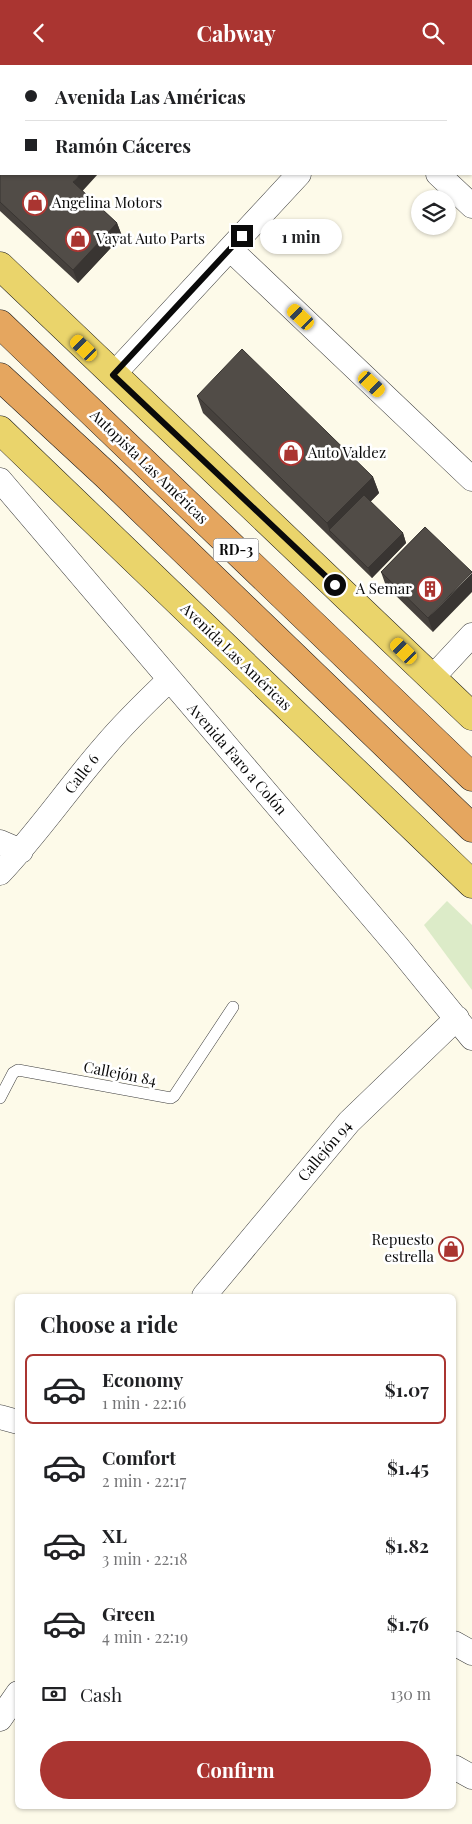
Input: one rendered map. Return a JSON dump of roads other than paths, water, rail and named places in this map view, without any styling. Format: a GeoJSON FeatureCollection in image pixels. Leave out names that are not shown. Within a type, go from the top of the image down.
{"type":"FeatureCollection","features":[{"type":"Feature","properties":{"kind":"highway","name":"Autopista Las Américas"},"geometry":{"type":"LineString","coordinates":[[0,324],[472,777]]}},
{"type":"Feature","properties":{"kind":"highway","name":"RD-3"},"geometry":{"type":"LineString","coordinates":[[0,367],[107,476]]}},
{"type":"Feature","properties":{"kind":"highway","name":"RD-3"},"geometry":{"type":"LineString","coordinates":[[0,377],[107,476],[472,828]]}},
{"type":"Feature","properties":{"kind":"main road"},"geometry":{"type":"LineString","coordinates":[[0,267],[472,716]]}},
{"type":"Feature","properties":{"kind":"main road","name":"Avenida Las Américas"},"geometry":{"type":"LineString","coordinates":[[0,430],[472,884]]}},
{"type":"Feature","properties":{"kind":"street"},"geometry":{"type":"LineString","coordinates":[[113,375],[298,175]]}},
{"type":"Feature","properties":{"kind":"street"},"geometry":{"type":"LineString","coordinates":[[439,175],[472,206]]}},
{"type":"Feature","properties":{"kind":"street"},"geometry":{"type":"LineString","coordinates":[[230,249],[472,479]]}},
{"type":"Feature","properties":{"kind":"street","name":"Avenida Faro a Colón"},"geometry":{"type":"LineString","coordinates":[[0,480],[472,1038]]}},
{"type":"Feature","properties":{"kind":"street"},"geometry":{"type":"LineString","coordinates":[[432,678],[472,635]]}},
{"type":"Feature","properties":{"kind":"street","name":"Calle 6"},"geometry":{"type":"LineString","coordinates":[[0,873],[10,846],[135,712],[169,680]]}},
{"type":"Feature","properties":{"kind":"street","name":"Callejón 94"},"geometry":{"type":"LineString","coordinates":[[206,1294],[349,1122],[457,1018]]}},
{"type":"Feature","properties":{"kind":"street"},"geometry":{"type":"LineString","coordinates":[[0,1417],[15,1421]]}},
{"type":"Feature","properties":{"kind":"street"},"geometry":{"type":"LineString","coordinates":[[456,1644],[472,1653]]}},
{"type":"Feature","properties":{"kind":"street"},"geometry":{"type":"LineString","coordinates":[[0,1719],[15,1697]]}},
{"type":"Feature","properties":{"kind":"street"},"geometry":{"type":"LineString","coordinates":[[456,1768],[472,1777]]}},
{"type":"Feature","properties":{"kind":"lane","name":"Callejón 84"},"geometry":{"type":"LineString","coordinates":[[0,1098],[13,1073],[18,1070],[168,1098],[174,1096],[232,1007]]}},
{"type":"Feature","properties":{"kind":"place","name":"Angelina Motors"},"geometry":{"type":"Point","coordinates":[35,203]}},
{"type":"Feature","properties":{"kind":"place","name":"Vayat Auto Parts"},"geometry":{"type":"Point","coordinates":[78,239]}},
{"type":"Feature","properties":{"kind":"place","name":"Auto Valdez"},"geometry":{"type":"Point","coordinates":[291,453]}},
{"type":"Feature","properties":{"kind":"place","name":"A Semar"},"geometry":{"type":"Point","coordinates":[430,589]}},
{"type":"Feature","properties":{"kind":"place","name":"Repuesto estrella"},"geometry":{"type":"Point","coordinates":[451,1249]}}]}
